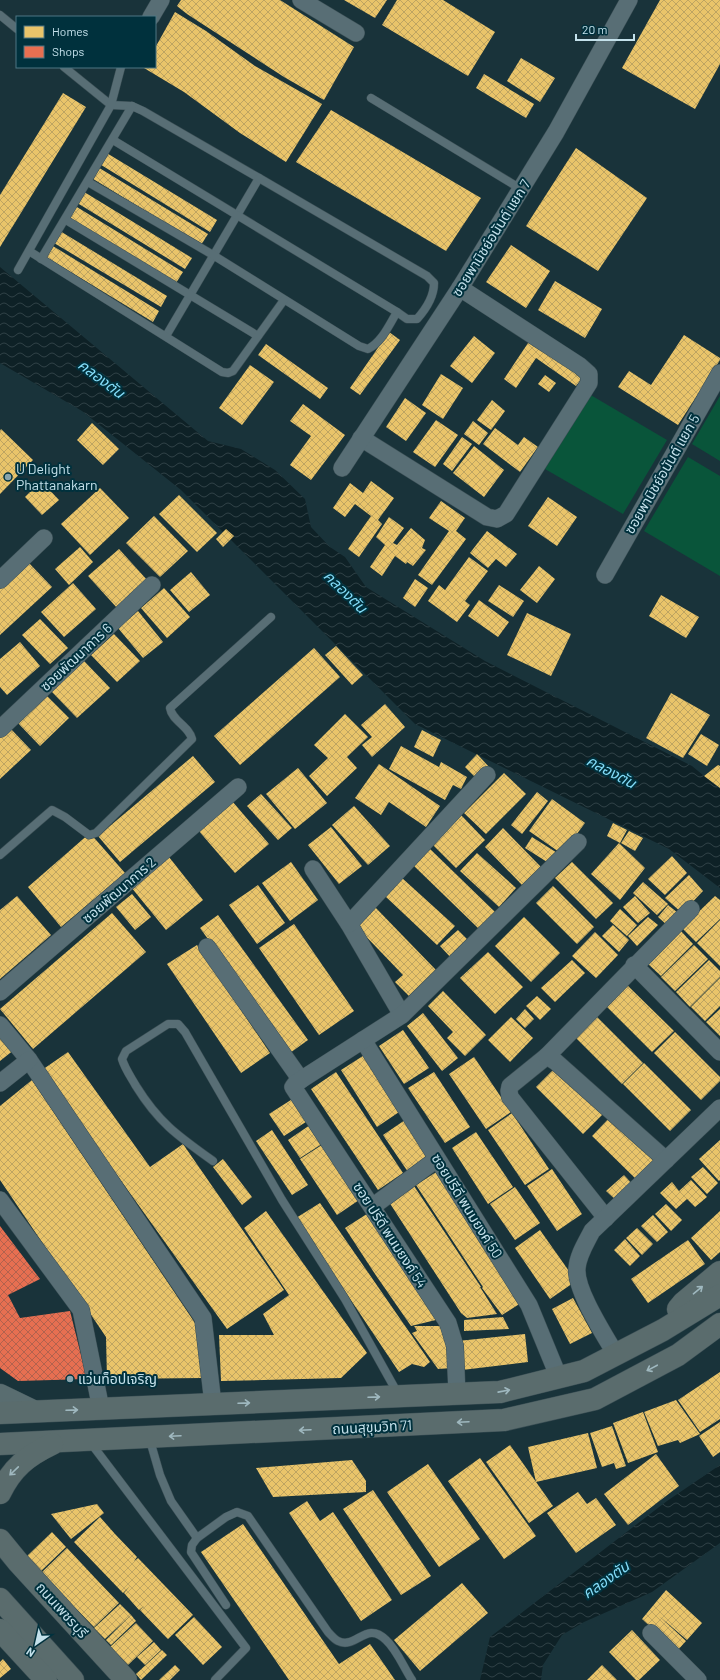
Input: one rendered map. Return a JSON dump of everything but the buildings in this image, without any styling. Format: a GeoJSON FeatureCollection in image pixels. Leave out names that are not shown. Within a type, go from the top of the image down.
{"type":"FeatureCollection","features":[{"type":"Feature","properties":{"kind":"main road"},"geometry":{"type":"LineString","coordinates":[[663,1330],[683,1303],[720,1272]]}},
{"type":"Feature","properties":{"kind":"main road","name":"ถนนสุขุมวิท 71"},"geometry":{"type":"LineString","coordinates":[[0,1413],[500,1392],[584,1372],[663,1330],[720,1294]]}},
{"type":"Feature","properties":{"kind":"main road","name":"ถนนสุขุมวิท 71"},"geometry":{"type":"LineString","coordinates":[[0,1444],[504,1420],[595,1399],[678,1355],[720,1324]]}},
{"type":"Feature","properties":{"kind":"main road"},"geometry":{"type":"LineString","coordinates":[[678,1355],[698,1353],[720,1341]]}},
{"type":"Feature","properties":{"kind":"main road"},"geometry":{"type":"LineString","coordinates":[[0,1395],[33,1411]]}},
{"type":"Feature","properties":{"kind":"main road"},"geometry":{"type":"LineString","coordinates":[[0,1493],[7,1478],[32,1453],[57,1442]]}},
{"type":"Feature","properties":{"kind":"main road","name":"ถนนเพชรบุรี"},"geometry":{"type":"LineString","coordinates":[[0,1540],[18,1562],[126,1680]]}},
{"type":"Feature","properties":{"kind":"main road","name":"ถนนเพชรบุรี"},"geometry":{"type":"LineString","coordinates":[[0,1561],[107,1680]]}},
{"type":"Feature","properties":{"kind":"main road"},"geometry":{"type":"LineString","coordinates":[[4,1603],[73,1680]]}},
{"type":"Feature","properties":{"kind":"main road"},"geometry":{"type":"LineString","coordinates":[[0,1630],[46,1680]]}},
{"type":"Feature","properties":{"kind":"street"},"geometry":{"type":"LineString","coordinates":[[152,16],[161,0]]}},
{"type":"Feature","properties":{"kind":"street"},"geometry":{"type":"LineString","coordinates":[[301,0],[356,33]]}},
{"type":"Feature","properties":{"kind":"street","name":"ซอยพานิชย์อนันต์ แยก 7"},"geometry":{"type":"LineString","coordinates":[[342,468],[460,288],[522,189],[556,132],[629,0]]}},
{"type":"Feature","properties":{"kind":"street"},"geometry":{"type":"LineString","coordinates":[[361,438],[487,517],[496,519],[506,514],[589,383],[589,374],[580,366],[460,288]]}},
{"type":"Feature","properties":{"kind":"street","name":"ซอยพานิชย์อนันต์ แยก 5"},"geometry":{"type":"LineString","coordinates":[[605,576],[720,373]]}},
{"type":"Feature","properties":{"kind":"street"},"geometry":{"type":"LineString","coordinates":[[0,580],[44,538]]}},
{"type":"Feature","properties":{"kind":"street","name":"ซอยพัฒนาการ 6"},"geometry":{"type":"LineString","coordinates":[[0,729],[152,584]]}},
{"type":"Feature","properties":{"kind":"street"},"geometry":{"type":"LineString","coordinates":[[349,924],[487,775]]}},
{"type":"Feature","properties":{"kind":"street","name":"ซอยพัฒนาการ 2"},"geometry":{"type":"LineString","coordinates":[[0,992],[238,787]]}},
{"type":"Feature","properties":{"kind":"street"},"geometry":{"type":"LineString","coordinates":[[297,1083],[402,1015],[578,842]]}},
{"type":"Feature","properties":{"kind":"street"},"geometry":{"type":"LineString","coordinates":[[313,869],[349,924],[402,1015]]}},
{"type":"Feature","properties":{"kind":"street"},"geometry":{"type":"LineString","coordinates":[[606,1218],[510,1097],[510,1086],[547,1056],[634,965],[691,909]]}},
{"type":"Feature","properties":{"kind":"street","name":"ซอย ปรีดี พนมยงค์ 54"},"geometry":{"type":"LineString","coordinates":[[208,947],[297,1083],[372,1207],[448,1324],[455,1346],[457,1394]]}},
{"type":"Feature","properties":{"kind":"street"},"geometry":{"type":"LineString","coordinates":[[634,965],[720,1052]]}},
{"type":"Feature","properties":{"kind":"street"},"geometry":{"type":"LineString","coordinates":[[0,1025],[28,1060],[203,1318],[213,1404]]}},
{"type":"Feature","properties":{"kind":"street","name":"ซอยปรีดี พนมยงค์ 50"},"geometry":{"type":"LineString","coordinates":[[363,1040],[529,1305],[559,1378]]}},
{"type":"Feature","properties":{"kind":"street"},"geometry":{"type":"LineString","coordinates":[[547,1056],[556,1062],[666,1160]]}},
{"type":"Feature","properties":{"kind":"street"},"geometry":{"type":"LineString","coordinates":[[0,1083],[28,1060]]}},
{"type":"Feature","properties":{"kind":"street"},"geometry":{"type":"LineString","coordinates":[[616,1355],[578,1284],[577,1268],[582,1250],[592,1231],[720,1108]]}},
{"type":"Feature","properties":{"kind":"street"},"geometry":{"type":"LineString","coordinates":[[372,1207],[437,1159]]}},
{"type":"Feature","properties":{"kind":"street"},"geometry":{"type":"LineString","coordinates":[[0,1200],[82,1310],[101,1409]]}},
{"type":"Feature","properties":{"kind":"street"},"geometry":{"type":"LineString","coordinates":[[651,1633],[698,1680]]}},
{"type":"Feature","properties":{"kind":"lane"},"geometry":{"type":"LineString","coordinates":[[0,15],[16,28]]}},
{"type":"Feature","properties":{"kind":"lane"},"geometry":{"type":"LineString","coordinates":[[65,68],[111,105],[132,106],[143,111],[427,276],[434,283],[434,292],[423,313],[417,319],[407,318],[238,214],[113,140]]}},
{"type":"Feature","properties":{"kind":"lane"},"geometry":{"type":"LineString","coordinates":[[18,270],[111,105],[121,68]]}},
{"type":"Feature","properties":{"kind":"lane"},"geometry":{"type":"LineString","coordinates":[[371,98],[522,189]]}},
{"type":"Feature","properties":{"kind":"lane"},"geometry":{"type":"LineString","coordinates":[[42,259],[132,106]]}},
{"type":"Feature","properties":{"kind":"lane"},"geometry":{"type":"LineString","coordinates":[[166,336],[259,178]]}},
{"type":"Feature","properties":{"kind":"lane"},"geometry":{"type":"LineString","coordinates":[[88,182],[213,255],[359,346],[368,350],[376,345],[397,312]]}},
{"type":"Feature","properties":{"kind":"lane"},"geometry":{"type":"LineString","coordinates":[[66,220],[258,336]]}},
{"type":"Feature","properties":{"kind":"lane"},"geometry":{"type":"LineString","coordinates":[[28,252],[42,259],[222,372],[228,373],[233,371],[284,300]]}},
{"type":"Feature","properties":{"kind":"lane"},"geometry":{"type":"LineString","coordinates":[[0,855],[52,810],[65,817],[89,835],[96,833],[192,740],[190,733],[171,714],[170,708],[271,617]]}},
{"type":"Feature","properties":{"kind":"lane"},"geometry":{"type":"LineString","coordinates":[[213,1161],[175,1135],[150,1108],[124,1067],[122,1059],[126,1051],[168,1024],[178,1024],[185,1032],[282,1200],[345,1299],[399,1396]]}},
{"type":"Feature","properties":{"kind":"lane"},"geometry":{"type":"LineString","coordinates":[[149,1438],[160,1475],[172,1501],[197,1538]]}},
{"type":"Feature","properties":{"kind":"lane"},"geometry":{"type":"LineString","coordinates":[[88,1440],[246,1648],[215,1680]]}},
{"type":"Feature","properties":{"kind":"lane"},"geometry":{"type":"LineString","coordinates":[[226,1605],[191,1552],[192,1545],[197,1538],[226,1517],[237,1512],[248,1516],[328,1632],[338,1641],[347,1643],[367,1633],[373,1633],[380,1636],[387,1641],[412,1680]]}},
{"type":"Feature","properties":{"kind":"green space"},"geometry":{"type":"Polygon","coordinates":[[[589,394],[667,440],[623,514],[545,469],[589,394]]]}},
{"type":"Feature","properties":{"kind":"green space"},"geometry":{"type":"Polygon","coordinates":[[[720,396],[720,461],[692,444],[720,396]]]}},
{"type":"Feature","properties":{"kind":"green space"},"geometry":{"type":"Polygon","coordinates":[[[688,457],[720,476],[720,576],[644,531],[688,457]]]}},
{"type":"Feature","properties":{"kind":"water","name":"คลองตัน"},"geometry":{"type":"Polygon","coordinates":[[[0,267],[208,441],[241,449],[275,470],[305,499],[311,527],[330,547],[345,557],[366,587],[485,661],[692,766],[720,789],[720,888],[669,849],[415,724],[181,490],[82,411],[0,363],[0,267]]]}},
{"type":"Feature","properties":{"kind":"water","name":"คลองตัน"},"geometry":{"type":"Polygon","coordinates":[[[720,1465],[720,1543],[652,1592],[584,1622],[562,1635],[543,1665],[541,1680],[480,1680],[490,1637],[667,1501],[720,1465]]]}},
{"type":"Feature","properties":{"kind":"place","name":"U Delight Phattanakarn"},"geometry":{"type":"Point","coordinates":[8,477]}},
{"type":"Feature","properties":{"kind":"place","name":"แว่นท็อปเจริญ"},"geometry":{"type":"Point","coordinates":[70,1379]}}]}
